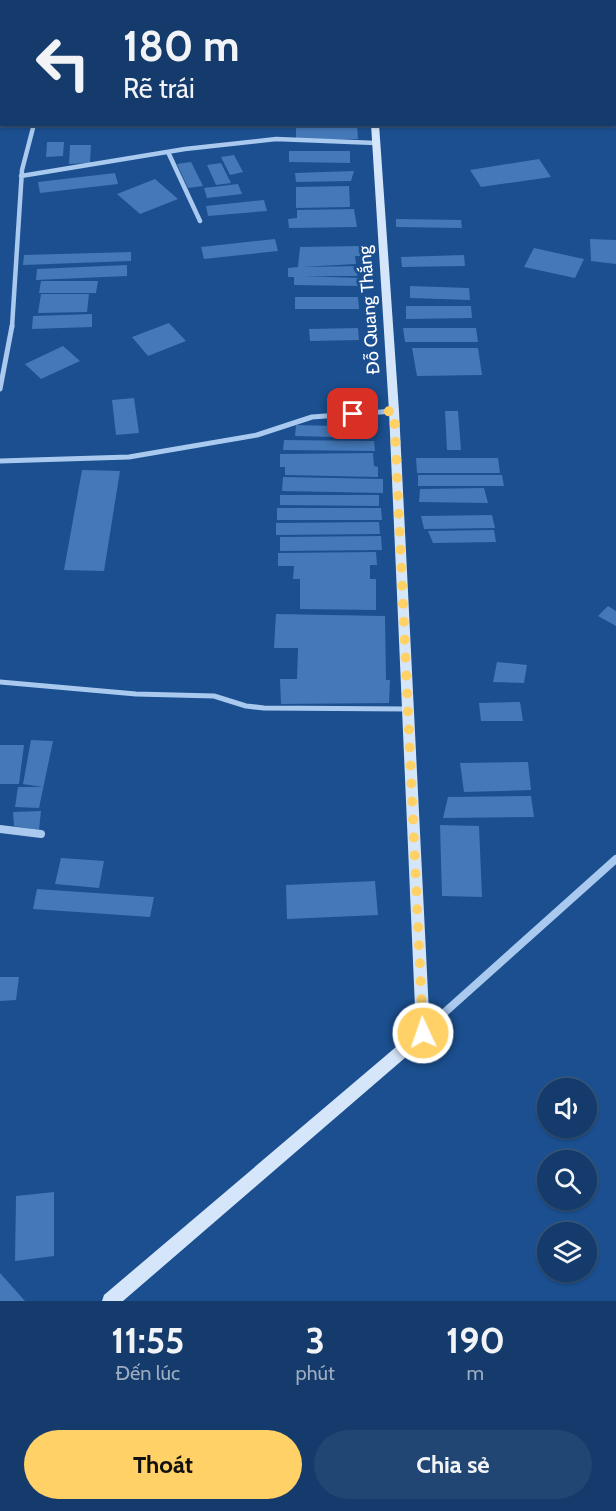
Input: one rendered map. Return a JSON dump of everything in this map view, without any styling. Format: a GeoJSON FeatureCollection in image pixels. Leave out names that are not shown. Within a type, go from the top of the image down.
{"type":"FeatureCollection","features":[{"type":"Feature","properties":{"kind":"street"},"geometry":{"type":"LineString","coordinates":[[0,388],[12,327],[21,176],[34,126]]}},
{"type":"Feature","properties":{"kind":"street","name":"Đỗ Quang Thắng"},"geometry":{"type":"LineString","coordinates":[[375,126],[394,411],[423,1033]]}},
{"type":"Feature","properties":{"kind":"street"},"geometry":{"type":"LineString","coordinates":[[21,176],[168,152],[276,139],[376,143]]}},
{"type":"Feature","properties":{"kind":"street"},"geometry":{"type":"LineString","coordinates":[[168,152],[200,221]]}},
{"type":"Feature","properties":{"kind":"street"},"geometry":{"type":"LineString","coordinates":[[0,461],[129,457],[257,435],[312,417],[394,411]]}},
{"type":"Feature","properties":{"kind":"street"},"geometry":{"type":"LineString","coordinates":[[0,682],[136,694],[214,696],[246,706],[264,708],[408,709]]}},
{"type":"Feature","properties":{"kind":"street"},"geometry":{"type":"LineString","coordinates":[[0,830],[42,834]]}},
{"type":"Feature","properties":{"kind":"street"},"geometry":{"type":"LineString","coordinates":[[110,1301],[423,1033],[616,859]]}},
{"type":"Feature","properties":{"kind":"building"},"geometry":{"type":"Polygon","coordinates":[[[296,126],[357,126],[358,139],[296,139],[296,126]]]}},
{"type":"Feature","properties":{"kind":"building"},"geometry":{"type":"Polygon","coordinates":[[[47,142],[64,142],[63,156],[46,157],[47,142]]]}},
{"type":"Feature","properties":{"kind":"building"},"geometry":{"type":"Polygon","coordinates":[[[70,145],[91,145],[90,163],[69,164],[70,145]]]}},
{"type":"Feature","properties":{"kind":"building"},"geometry":{"type":"Polygon","coordinates":[[[289,151],[350,151],[350,163],[289,162],[289,151]]]}},
{"type":"Feature","properties":{"kind":"building"},"geometry":{"type":"Polygon","coordinates":[[[234,155],[243,172],[230,175],[221,157],[234,155]]]}},
{"type":"Feature","properties":{"kind":"building"},"geometry":{"type":"Polygon","coordinates":[[[539,159],[551,177],[481,187],[470,170],[539,159]]]}},
{"type":"Feature","properties":{"kind":"building"},"geometry":{"type":"Polygon","coordinates":[[[191,162],[203,186],[188,188],[177,164],[191,162]]]}},
{"type":"Feature","properties":{"kind":"building"},"geometry":{"type":"Polygon","coordinates":[[[221,163],[231,183],[216,185],[207,165],[221,163]]]}},
{"type":"Feature","properties":{"kind":"building"},"geometry":{"type":"Polygon","coordinates":[[[354,171],[351,181],[296,182],[295,173],[354,171]]]}},
{"type":"Feature","properties":{"kind":"building"},"geometry":{"type":"Polygon","coordinates":[[[115,173],[118,184],[40,193],[38,182],[115,173]]]}},
{"type":"Feature","properties":{"kind":"building"},"geometry":{"type":"Polygon","coordinates":[[[155,179],[178,199],[140,214],[117,194],[155,179]]]}},
{"type":"Feature","properties":{"kind":"building"},"geometry":{"type":"Polygon","coordinates":[[[238,184],[242,194],[207,198],[204,188],[238,184]]]}},
{"type":"Feature","properties":{"kind":"building"},"geometry":{"type":"Polygon","coordinates":[[[349,186],[350,207],[296,208],[296,187],[349,186]]]}},
{"type":"Feature","properties":{"kind":"building"},"geometry":{"type":"Polygon","coordinates":[[[264,200],[267,211],[208,216],[206,206],[264,200]]]}},
{"type":"Feature","properties":{"kind":"building"},"geometry":{"type":"Polygon","coordinates":[[[354,209],[357,227],[289,228],[288,219],[297,218],[297,210],[354,209]]]}},
{"type":"Feature","properties":{"kind":"building"},"geometry":{"type":"Polygon","coordinates":[[[396,219],[461,220],[462,228],[396,227],[396,219]]]}},
{"type":"Feature","properties":{"kind":"building"},"geometry":{"type":"Polygon","coordinates":[[[275,239],[278,251],[204,259],[201,247],[275,239]]]}},
{"type":"Feature","properties":{"kind":"building"},"geometry":{"type":"Polygon","coordinates":[[[590,239],[616,240],[616,264],[591,261],[590,239]]]}},
{"type":"Feature","properties":{"kind":"building"},"geometry":{"type":"Polygon","coordinates":[[[359,246],[360,256],[355,256],[356,264],[301,267],[361,266],[357,276],[305,276],[360,278],[360,286],[294,285],[294,277],[288,277],[288,268],[298,267],[300,247],[359,246]]]}},
{"type":"Feature","properties":{"kind":"building"},"geometry":{"type":"Polygon","coordinates":[[[534,248],[584,259],[575,278],[524,267],[534,248]]]}},
{"type":"Feature","properties":{"kind":"building"},"geometry":{"type":"Polygon","coordinates":[[[131,252],[131,261],[23,265],[24,255],[131,252]]]}},
{"type":"Feature","properties":{"kind":"building"},"geometry":{"type":"Polygon","coordinates":[[[464,255],[465,266],[402,267],[401,257],[464,255]]]}},
{"type":"Feature","properties":{"kind":"building"},"geometry":{"type":"Polygon","coordinates":[[[127,265],[127,276],[36,280],[37,269],[127,265]]]}},
{"type":"Feature","properties":{"kind":"building"},"geometry":{"type":"Polygon","coordinates":[[[41,281],[98,281],[96,293],[39,293],[41,281]]]}},
{"type":"Feature","properties":{"kind":"building"},"geometry":{"type":"Polygon","coordinates":[[[410,286],[469,288],[470,300],[410,298],[410,286]]]}},
{"type":"Feature","properties":{"kind":"building"},"geometry":{"type":"Polygon","coordinates":[[[41,294],[89,294],[87,312],[38,313],[41,294]]]}},
{"type":"Feature","properties":{"kind":"building"},"geometry":{"type":"Polygon","coordinates":[[[295,297],[358,297],[359,309],[295,309],[295,297]]]}},
{"type":"Feature","properties":{"kind":"building"},"geometry":{"type":"Polygon","coordinates":[[[406,306],[471,306],[472,318],[406,319],[406,306]]]}},
{"type":"Feature","properties":{"kind":"building"},"geometry":{"type":"Polygon","coordinates":[[[92,314],[92,327],[32,329],[33,316],[92,314]]]}},
{"type":"Feature","properties":{"kind":"building"},"geometry":{"type":"Polygon","coordinates":[[[169,323],[186,341],[148,356],[132,337],[169,323]]]}},
{"type":"Feature","properties":{"kind":"building"},"geometry":{"type":"Polygon","coordinates":[[[358,328],[359,340],[310,341],[309,329],[358,328]]]}},
{"type":"Feature","properties":{"kind":"building"},"geometry":{"type":"Polygon","coordinates":[[[403,328],[476,328],[478,342],[405,342],[403,328]]]}},
{"type":"Feature","properties":{"kind":"building"},"geometry":{"type":"Polygon","coordinates":[[[63,346],[80,361],[41,379],[25,364],[63,346]]]}},
{"type":"Feature","properties":{"kind":"building"},"geometry":{"type":"Polygon","coordinates":[[[412,348],[478,348],[482,375],[417,376],[412,348]]]}},
{"type":"Feature","properties":{"kind":"building"},"geometry":{"type":"Polygon","coordinates":[[[134,398],[139,433],[116,435],[112,400],[134,398]]]}},
{"type":"Feature","properties":{"kind":"building"},"geometry":{"type":"Polygon","coordinates":[[[445,411],[458,411],[461,450],[447,450],[445,411]]]}},
{"type":"Feature","properties":{"kind":"building"},"geometry":{"type":"Polygon","coordinates":[[[296,425],[375,427],[370,438],[295,436],[296,425]]]}},
{"type":"Feature","properties":{"kind":"building"},"geometry":{"type":"Polygon","coordinates":[[[284,440],[374,441],[375,451],[283,450],[284,440]]]}},
{"type":"Feature","properties":{"kind":"building"},"geometry":{"type":"Polygon","coordinates":[[[373,453],[374,466],[378,467],[378,477],[285,475],[285,467],[280,467],[280,454],[373,453]]]}},
{"type":"Feature","properties":{"kind":"building"},"geometry":{"type":"Polygon","coordinates":[[[416,458],[498,458],[500,473],[417,473],[416,458]]]}},
{"type":"Feature","properties":{"kind":"building"},"geometry":{"type":"Polygon","coordinates":[[[82,470],[120,471],[104,571],[64,570],[82,470]]]}},
{"type":"Feature","properties":{"kind":"building"},"geometry":{"type":"Polygon","coordinates":[[[418,475],[502,475],[504,486],[418,486],[418,475]]]}},
{"type":"Feature","properties":{"kind":"building"},"geometry":{"type":"Polygon","coordinates":[[[283,477],[383,479],[383,493],[282,491],[283,477]]]}},
{"type":"Feature","properties":{"kind":"building"},"geometry":{"type":"Polygon","coordinates":[[[484,488],[488,503],[419,502],[420,489],[484,488]]]}},
{"type":"Feature","properties":{"kind":"building"},"geometry":{"type":"Polygon","coordinates":[[[280,495],[379,495],[379,506],[280,505],[280,495]]]}},
{"type":"Feature","properties":{"kind":"building"},"geometry":{"type":"Polygon","coordinates":[[[277,508],[381,508],[382,520],[277,520],[277,508]]]}},
{"type":"Feature","properties":{"kind":"building"},"geometry":{"type":"Polygon","coordinates":[[[492,515],[495,528],[424,529],[421,516],[492,515]]]}},
{"type":"Feature","properties":{"kind":"building"},"geometry":{"type":"Polygon","coordinates":[[[379,522],[380,534],[276,535],[276,523],[379,522]]]}},
{"type":"Feature","properties":{"kind":"building"},"geometry":{"type":"Polygon","coordinates":[[[494,530],[496,542],[433,543],[428,531],[494,530]]]}},
{"type":"Feature","properties":{"kind":"building"},"geometry":{"type":"Polygon","coordinates":[[[381,536],[382,550],[280,551],[280,537],[381,536]]]}},
{"type":"Feature","properties":{"kind":"building"},"geometry":{"type":"Polygon","coordinates":[[[376,552],[377,565],[370,565],[370,579],[376,579],[376,610],[300,609],[300,579],[293,579],[294,566],[278,566],[278,553],[376,552]]]}},
{"type":"Feature","properties":{"kind":"building"},"geometry":{"type":"Polygon","coordinates":[[[608,606],[616,611],[616,626],[598,616],[608,606]]]}},
{"type":"Feature","properties":{"kind":"building"},"geometry":{"type":"Polygon","coordinates":[[[276,614],[385,616],[386,680],[390,680],[389,703],[281,704],[280,679],[297,679],[298,648],[274,648],[276,614]]]}},
{"type":"Feature","properties":{"kind":"building"},"geometry":{"type":"Polygon","coordinates":[[[497,662],[527,665],[524,683],[493,682],[497,662]]]}},
{"type":"Feature","properties":{"kind":"building"},"geometry":{"type":"Polygon","coordinates":[[[520,702],[523,721],[481,721],[479,703],[520,702]]]}},
{"type":"Feature","properties":{"kind":"building"},"geometry":{"type":"Polygon","coordinates":[[[31,740],[53,741],[39,808],[15,807],[18,787],[42,787],[23,784],[31,740]]]}},
{"type":"Feature","properties":{"kind":"building"},"geometry":{"type":"Polygon","coordinates":[[[0,745],[24,745],[19,784],[0,784],[0,745]]]}},
{"type":"Feature","properties":{"kind":"building"},"geometry":{"type":"Polygon","coordinates":[[[528,762],[531,790],[464,792],[460,763],[528,762]]]}},
{"type":"Feature","properties":{"kind":"building"},"geometry":{"type":"Polygon","coordinates":[[[531,796],[534,817],[443,818],[448,797],[531,796]]]}},
{"type":"Feature","properties":{"kind":"building"},"geometry":{"type":"Polygon","coordinates":[[[41,811],[39,830],[14,826],[13,812],[41,811]]]}},
{"type":"Feature","properties":{"kind":"building"},"geometry":{"type":"Polygon","coordinates":[[[440,825],[479,826],[482,897],[442,896],[440,825]]]}},
{"type":"Feature","properties":{"kind":"building"},"geometry":{"type":"Polygon","coordinates":[[[61,858],[104,861],[99,888],[55,884],[61,858]]]}},
{"type":"Feature","properties":{"kind":"building"},"geometry":{"type":"Polygon","coordinates":[[[375,881],[378,915],[287,919],[286,885],[375,881]]]}},
{"type":"Feature","properties":{"kind":"building"},"geometry":{"type":"Polygon","coordinates":[[[37,889],[154,897],[150,917],[33,909],[37,889]]]}},
{"type":"Feature","properties":{"kind":"building"},"geometry":{"type":"Polygon","coordinates":[[[0,977],[19,977],[16,1000],[0,1001],[0,977]]]}},
{"type":"Feature","properties":{"kind":"building"},"geometry":{"type":"Polygon","coordinates":[[[54,1192],[54,1256],[15,1261],[16,1196],[54,1192]]]}},
{"type":"Feature","properties":{"kind":"building"},"geometry":{"type":"Polygon","coordinates":[[[0,1273],[25,1301],[0,1301],[0,1273]]]}},
{"type":"Feature","properties":{"kind":"route"},"geometry":{"type":"LineString","coordinates":[[353,414],[394,411],[423,1033]]}}]}
